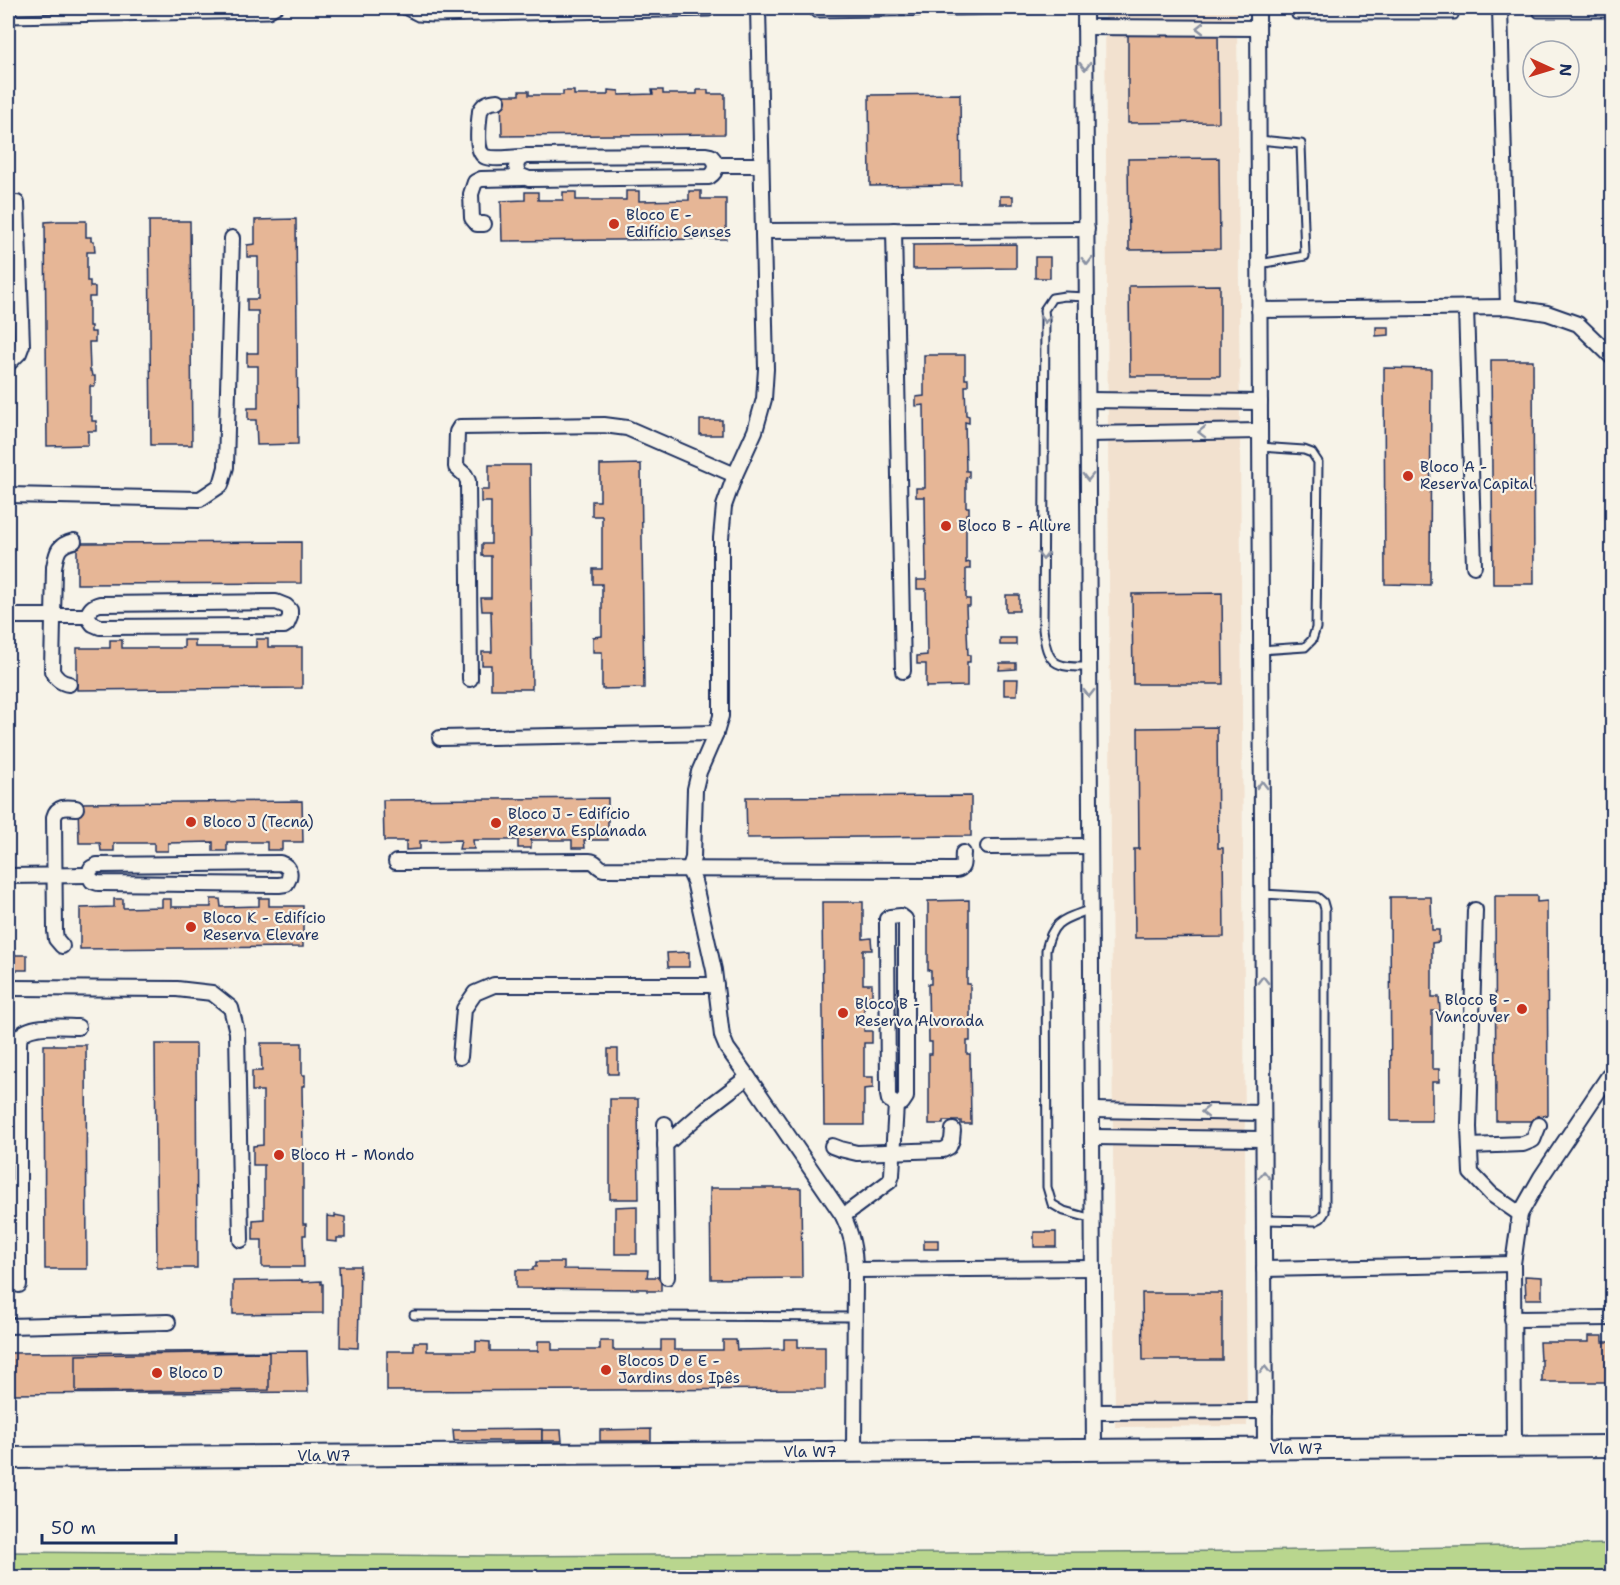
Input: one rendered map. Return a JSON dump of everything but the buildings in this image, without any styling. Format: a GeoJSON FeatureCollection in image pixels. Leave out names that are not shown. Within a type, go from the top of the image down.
{"type":"FeatureCollection","features":[{"type":"Feature","properties":{"kind":"main road","name":"Vla W7"},"geometry":{"type":"LineString","coordinates":[[8,1458],[1612,1446]]}},
{"type":"Feature","properties":{"kind":"street"},"geometry":{"type":"LineString","coordinates":[[758,8],[766,369],[764,399],[755,431],[724,506],[721,717],[699,771],[695,789],[693,858],[689,870],[694,881],[714,970],[722,1036],[727,1048],[850,1229],[855,1248],[854,1452]]}},
{"type":"Feature","properties":{"kind":"street"},"geometry":{"type":"LineString","coordinates":[[1085,8],[1094,1450]]}},
{"type":"Feature","properties":{"kind":"street"},"geometry":{"type":"LineString","coordinates":[[1258,8],[1265,1449]]}},
{"type":"Feature","properties":{"kind":"street"},"geometry":{"type":"LineString","coordinates":[[1500,8],[1508,307]]}},
{"type":"Feature","properties":{"kind":"street"},"geometry":{"type":"LineString","coordinates":[[1085,27],[1258,28]]}},
{"type":"Feature","properties":{"kind":"street"},"geometry":{"type":"LineString","coordinates":[[484,224],[477,224],[472,218],[471,194],[475,182],[481,178],[705,177],[713,174],[717,165],[715,159],[706,155],[485,157],[478,148],[480,111],[488,102],[498,101]]}},
{"type":"Feature","properties":{"kind":"street"},"geometry":{"type":"LineString","coordinates":[[521,157],[516,167],[523,178]]}},
{"type":"Feature","properties":{"kind":"street"},"geometry":{"type":"LineString","coordinates":[[717,165],[761,165]]}},
{"type":"Feature","properties":{"kind":"street"},"geometry":{"type":"LineString","coordinates":[[8,364],[19,353],[22,345],[17,203]]}},
{"type":"Feature","properties":{"kind":"street"},"geometry":{"type":"LineString","coordinates":[[763,231],[1086,229]]}},
{"type":"Feature","properties":{"kind":"street"},"geometry":{"type":"LineString","coordinates":[[894,230],[903,671]]}},
{"type":"Feature","properties":{"kind":"street"},"geometry":{"type":"LineString","coordinates":[[8,495],[200,499],[221,485],[226,466],[232,238]]}},
{"type":"Feature","properties":{"kind":"street"},"geometry":{"type":"LineString","coordinates":[[1259,310],[1508,307],[1547,313],[1578,324],[1612,357]]}},
{"type":"Feature","properties":{"kind":"street"},"geometry":{"type":"LineString","coordinates":[[1466,308],[1474,566]]}},
{"type":"Feature","properties":{"kind":"street"},"geometry":{"type":"LineString","coordinates":[[8,325],[22,325]]}},
{"type":"Feature","properties":{"kind":"street"},"geometry":{"type":"LineString","coordinates":[[1088,400],[1260,402]]}},
{"type":"Feature","properties":{"kind":"street"},"geometry":{"type":"LineString","coordinates":[[470,679],[468,482],[465,475],[456,467],[457,432],[460,427],[604,425],[627,428],[735,475]]}},
{"type":"Feature","properties":{"kind":"street"},"geometry":{"type":"LineString","coordinates":[[1088,434],[1260,431]]}},
{"type":"Feature","properties":{"kind":"street"},"geometry":{"type":"LineString","coordinates":[[69,684],[56,678],[52,671],[54,567],[57,552],[64,543],[74,541]]}},
{"type":"Feature","properties":{"kind":"street"},"geometry":{"type":"LineString","coordinates":[[276,602],[290,610],[290,617],[284,626],[100,627],[91,622],[87,616],[90,609],[100,604],[276,602]]}},
{"type":"Feature","properties":{"kind":"street"},"geometry":{"type":"LineString","coordinates":[[8,616],[87,616]]}},
{"type":"Feature","properties":{"kind":"street"},"geometry":{"type":"LineString","coordinates":[[440,738],[716,733]]}},
{"type":"Feature","properties":{"kind":"street"},"geometry":{"type":"LineString","coordinates":[[62,946],[56,939],[54,931],[56,876],[54,817],[56,812],[65,807],[76,808]]}},
{"type":"Feature","properties":{"kind":"street"},"geometry":{"type":"LineString","coordinates":[[988,848],[1090,846]]}},
{"type":"Feature","properties":{"kind":"street"},"geometry":{"type":"LineString","coordinates":[[396,862],[590,861],[604,869],[960,870],[963,853]]}},
{"type":"Feature","properties":{"kind":"street"},"geometry":{"type":"LineString","coordinates":[[280,863],[288,867],[290,879],[286,884],[279,885],[98,884],[92,881],[89,875],[91,868],[97,865],[280,863]]}},
{"type":"Feature","properties":{"kind":"street"},"geometry":{"type":"LineString","coordinates":[[8,876],[89,875]]}},
{"type":"Feature","properties":{"kind":"street"},"geometry":{"type":"LineString","coordinates":[[1475,910],[1471,1173],[1491,1194],[1520,1214]]}},
{"type":"Feature","properties":{"kind":"street"},"geometry":{"type":"LineString","coordinates":[[902,916],[906,922],[906,1097],[905,1101],[896,1104],[889,1100],[888,1095],[887,919],[902,916]]}},
{"type":"Feature","properties":{"kind":"street"},"geometry":{"type":"LineString","coordinates":[[460,1057],[464,1010],[474,993],[494,985],[716,985]]}},
{"type":"Feature","properties":{"kind":"street"},"geometry":{"type":"LineString","coordinates":[[8,988],[177,989],[212,993],[231,1008],[237,1032],[241,1240]]}},
{"type":"Feature","properties":{"kind":"street"},"geometry":{"type":"LineString","coordinates":[[18,1285],[13,1115],[20,1037],[27,1030],[41,1027],[78,1027]]}},
{"type":"Feature","properties":{"kind":"street"},"geometry":{"type":"LineString","coordinates":[[1514,1447],[1513,1264],[1520,1214],[1612,1071]]}},
{"type":"Feature","properties":{"kind":"street"},"geometry":{"type":"LineString","coordinates":[[665,1145],[706,1109],[748,1077]]}},
{"type":"Feature","properties":{"kind":"street"},"geometry":{"type":"LineString","coordinates":[[843,1216],[890,1181],[896,1104]]}},
{"type":"Feature","properties":{"kind":"street"},"geometry":{"type":"LineString","coordinates":[[1092,1110],[1263,1113]]}},
{"type":"Feature","properties":{"kind":"street"},"geometry":{"type":"LineString","coordinates":[[665,1124],[667,1277]]}},
{"type":"Feature","properties":{"kind":"street"},"geometry":{"type":"LineString","coordinates":[[1470,1146],[1523,1144],[1533,1140],[1539,1125]]}},
{"type":"Feature","properties":{"kind":"street"},"geometry":{"type":"LineString","coordinates":[[832,1146],[857,1153],[943,1150],[950,1147],[953,1130]]}},
{"type":"Feature","properties":{"kind":"street"},"geometry":{"type":"LineString","coordinates":[[1092,1137],[1263,1139]]}},
{"type":"Feature","properties":{"kind":"street"},"geometry":{"type":"LineString","coordinates":[[1264,1269],[1513,1264]]}},
{"type":"Feature","properties":{"kind":"street"},"geometry":{"type":"LineString","coordinates":[[855,1270],[1093,1268]]}},
{"type":"Feature","properties":{"kind":"street"},"geometry":{"type":"LineString","coordinates":[[1512,1319],[1612,1318]]}},
{"type":"Feature","properties":{"kind":"street"},"geometry":{"type":"LineString","coordinates":[[8,1326],[168,1322]]}},
{"type":"Feature","properties":{"kind":"street"},"geometry":{"type":"LineString","coordinates":[[1094,1413],[1265,1411]]}},
{"type":"Feature","properties":{"kind":"lane"},"geometry":{"type":"LineString","coordinates":[[8,19],[269,14],[279,8]]}},
{"type":"Feature","properties":{"kind":"lane"},"geometry":{"type":"LineString","coordinates":[[403,8],[418,17],[433,18],[709,12],[714,8]]}},
{"type":"Feature","properties":{"kind":"lane"},"geometry":{"type":"LineString","coordinates":[[812,8],[815,13],[1045,8]]}},
{"type":"Feature","properties":{"kind":"lane"},"geometry":{"type":"LineString","coordinates":[[1295,8],[1296,15],[1454,15],[1454,8]]}},
{"type":"Feature","properties":{"kind":"lane"},"geometry":{"type":"LineString","coordinates":[[1538,8],[1538,13],[1612,13]]}},
{"type":"Feature","properties":{"kind":"lane"},"geometry":{"type":"LineString","coordinates":[[1258,140],[1301,144],[1305,256],[1259,264]]}},
{"type":"Feature","properties":{"kind":"lane"},"geometry":{"type":"LineString","coordinates":[[1087,297],[1052,298],[1044,310],[1042,629],[1049,657],[1058,664],[1070,667],[1089,667]]}},
{"type":"Feature","properties":{"kind":"lane"},"geometry":{"type":"LineString","coordinates":[[1260,447],[1304,450],[1312,453],[1317,462],[1316,628],[1312,640],[1305,647],[1261,650]]}},
{"type":"Feature","properties":{"kind":"lane"},"geometry":{"type":"LineString","coordinates":[[1263,894],[1317,897],[1323,902],[1325,944],[1325,1212],[1315,1221],[1264,1220]]}},
{"type":"Feature","properties":{"kind":"lane"},"geometry":{"type":"LineString","coordinates":[[1091,909],[1060,921],[1050,933],[1046,950],[1047,1187],[1052,1204],[1064,1211],[1093,1220]]}},
{"type":"Feature","properties":{"kind":"lane"},"geometry":{"type":"LineString","coordinates":[[414,1315],[855,1317]]}},
{"type":"Feature","properties":{"kind":"shaded area"},"geometry":{"type":"Polygon","coordinates":[[[1105,8],[1237,8],[1247,1426],[1115,1427],[1105,8]]]}},
{"type":"Feature","properties":{"kind":"green space"},"geometry":{"type":"Polygon","coordinates":[[[1612,1544],[1612,1578],[8,1577],[8,1552],[495,1556],[1253,1551],[1612,1544]]]}},
{"type":"Feature","properties":{"kind":"place","name":"Bloco E - Edifício Senses"},"geometry":{"type":"Point","coordinates":[614,224]}},
{"type":"Feature","properties":{"kind":"place","name":"Bloco A - Reserva Capital"},"geometry":{"type":"Point","coordinates":[1408,476]}},
{"type":"Feature","properties":{"kind":"place","name":"Bloco B - Allure"},"geometry":{"type":"Point","coordinates":[946,526]}},
{"type":"Feature","properties":{"kind":"place","name":"Bloco J (Tecna)"},"geometry":{"type":"Point","coordinates":[191,822]}},
{"type":"Feature","properties":{"kind":"place","name":"Bloco J - Edifício Reserva Esplanada"},"geometry":{"type":"Point","coordinates":[496,823]}},
{"type":"Feature","properties":{"kind":"place","name":"Bloco K - Edifício Reserva Elevare"},"geometry":{"type":"Point","coordinates":[191,927]}},
{"type":"Feature","properties":{"kind":"place","name":"Bloco B - Vancouver"},"geometry":{"type":"Point","coordinates":[1522,1009]}},
{"type":"Feature","properties":{"kind":"place","name":"Bloco B - Reserva Alvorada"},"geometry":{"type":"Point","coordinates":[843,1013]}},
{"type":"Feature","properties":{"kind":"place","name":"Bloco H - Mondo"},"geometry":{"type":"Point","coordinates":[279,1155]}},
{"type":"Feature","properties":{"kind":"place","name":"Blocos D e E - Jardins dos Ipês"},"geometry":{"type":"Point","coordinates":[606,1370]}},
{"type":"Feature","properties":{"kind":"place","name":"Bloco D"},"geometry":{"type":"Point","coordinates":[157,1373]}}]}
